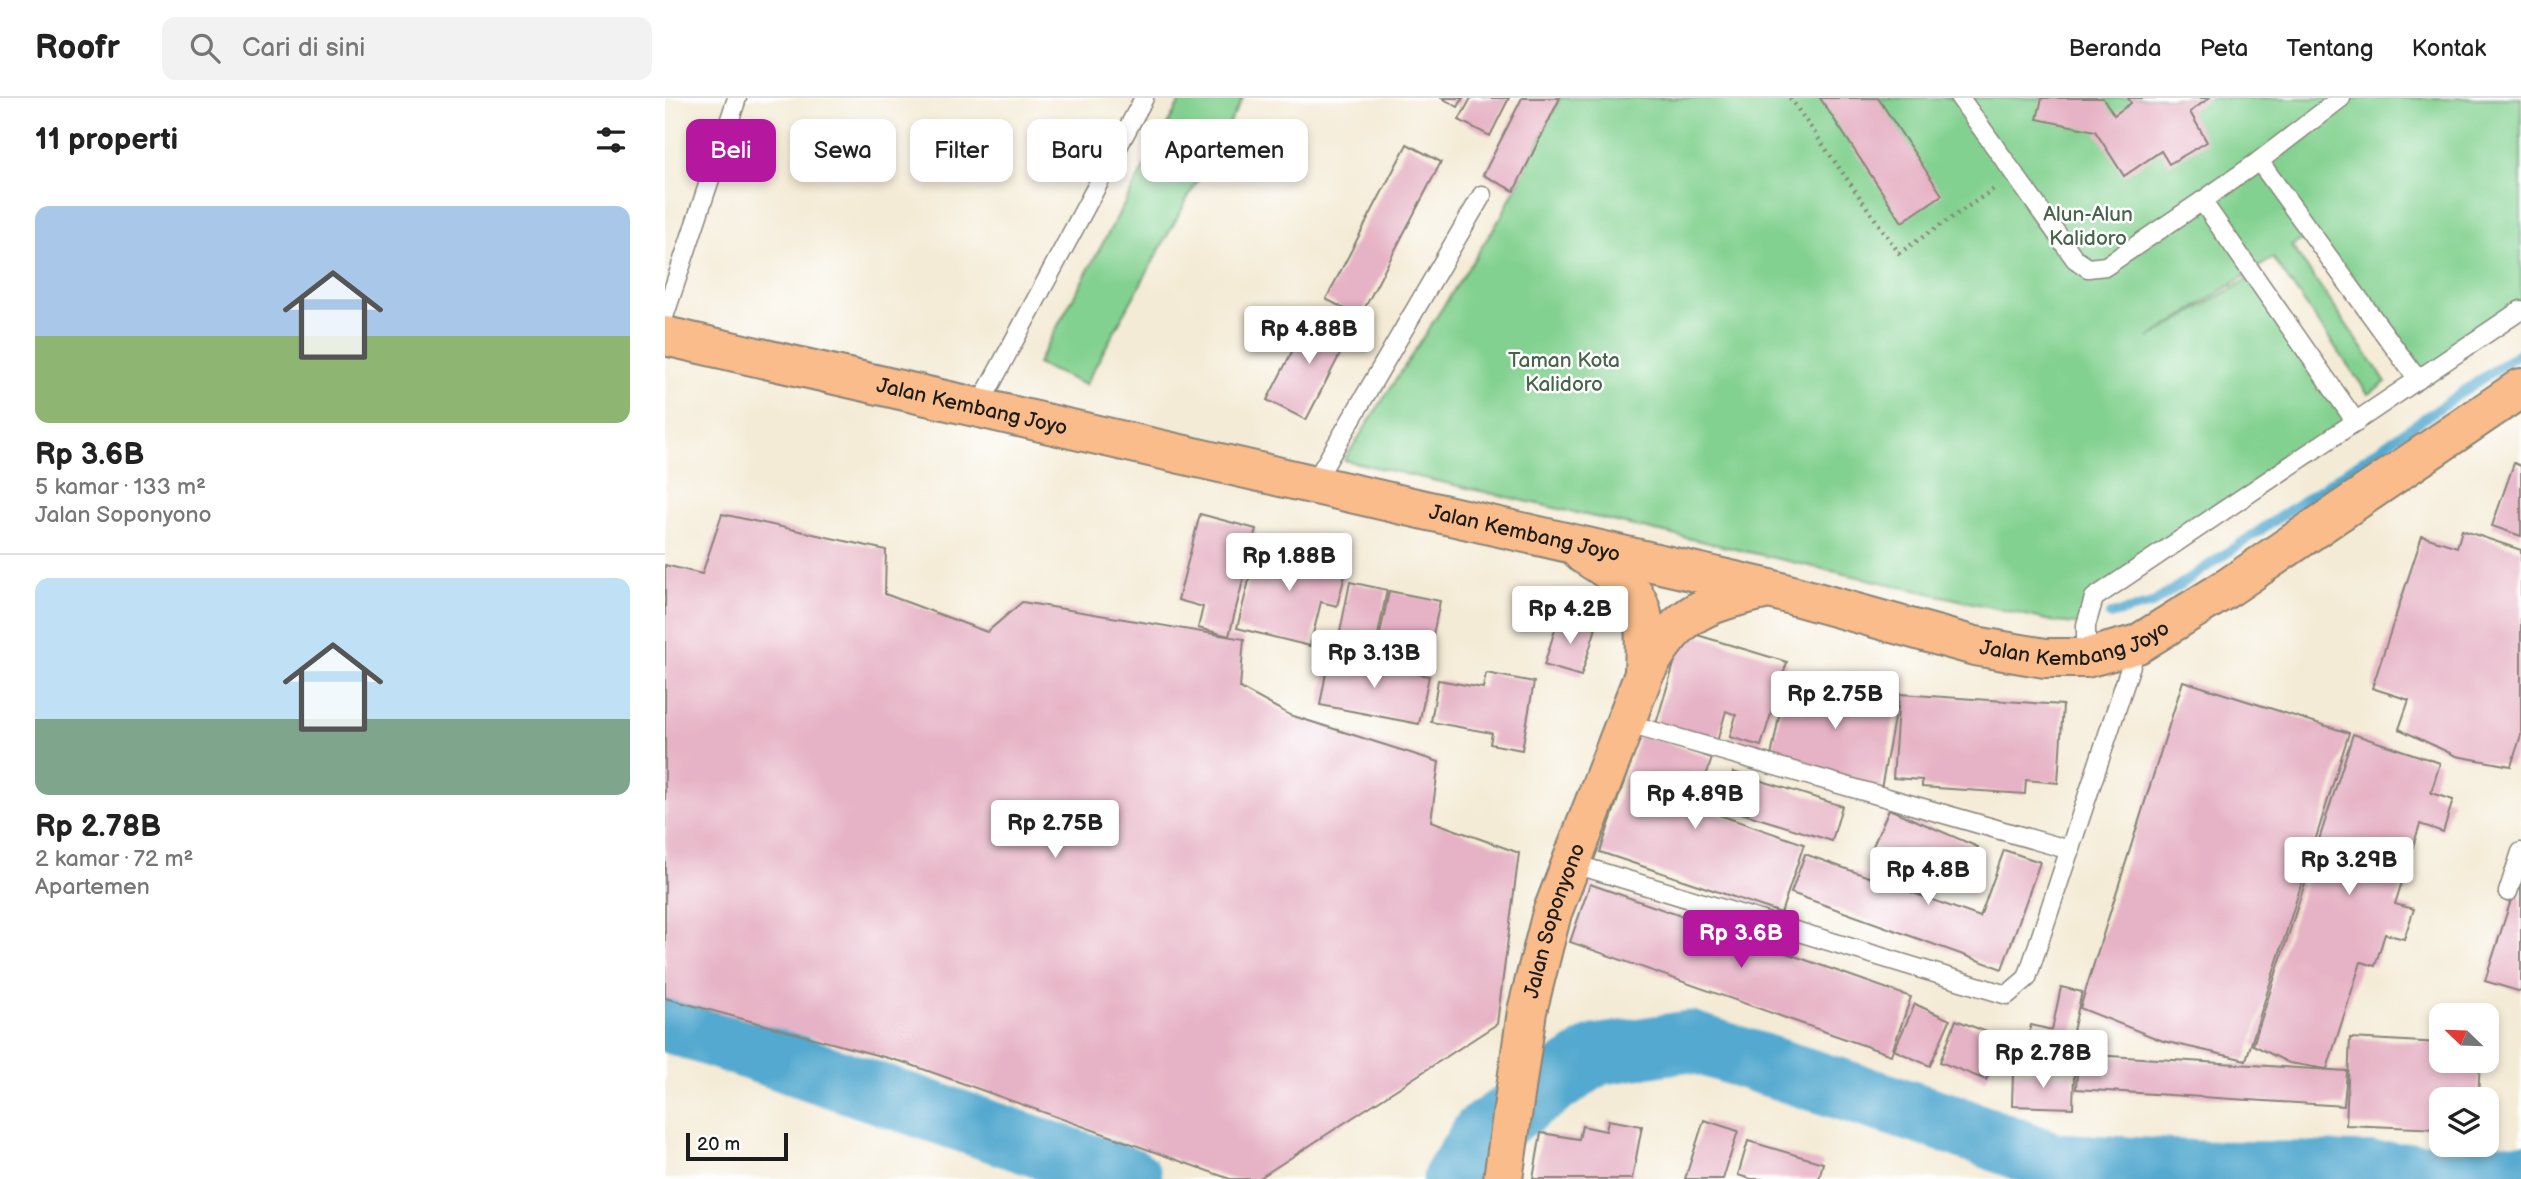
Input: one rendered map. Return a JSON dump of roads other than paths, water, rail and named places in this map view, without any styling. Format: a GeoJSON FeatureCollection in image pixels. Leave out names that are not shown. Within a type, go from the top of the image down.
{"type":"FeatureCollection","features":[{"type":"Feature","properties":{"kind":"main road","name":"Jalan Kembang Joyo"},"geometry":{"type":"LineString","coordinates":[[665,336],[1770,589],[1975,646],[2045,658],[2086,658],[2138,644],[2229,587],[2521,388]]}},
{"type":"Feature","properties":{"kind":"main road"},"geometry":{"type":"LineString","coordinates":[[1567,544],[1617,575],[1636,595],[1646,622],[1644,674]]}},
{"type":"Feature","properties":{"kind":"main road"},"geometry":{"type":"LineString","coordinates":[[1644,674],[1664,637],[1694,613],[1731,598],[1770,589]]}},
{"type":"Feature","properties":{"kind":"main road","name":"Jalan Soponyono"},"geometry":{"type":"LineString","coordinates":[[1506,1164],[1527,1011],[1552,913],[1644,674]]}},
{"type":"Feature","properties":{"kind":"lane"},"geometry":{"type":"LineString","coordinates":[[665,314],[737,98]]}},
{"type":"Feature","properties":{"kind":"lane"},"geometry":{"type":"LineString","coordinates":[[978,408],[1144,98]]}},
{"type":"Feature","properties":{"kind":"lane"},"geometry":{"type":"LineString","coordinates":[[1960,98],[2075,259],[2088,268],[2106,266],[2259,161],[2341,98]]}},
{"type":"Feature","properties":{"kind":"lane"},"geometry":{"type":"LineString","coordinates":[[2259,161],[2418,380]]}},
{"type":"Feature","properties":{"kind":"lane"},"geometry":{"type":"LineString","coordinates":[[1313,485],[1482,195]]}},
{"type":"Feature","properties":{"kind":"lane"},"geometry":{"type":"LineString","coordinates":[[2202,201],[2356,422]]}},
{"type":"Feature","properties":{"kind":"lane"},"geometry":{"type":"LineString","coordinates":[[2086,658],[2086,625],[2094,598],[2521,310]]}},
{"type":"Feature","properties":{"kind":"lane"},"geometry":{"type":"LineString","coordinates":[[1571,863],[1993,994],[2007,995],[2027,978],[2138,644]]}},
{"type":"Feature","properties":{"kind":"lane"},"geometry":{"type":"LineString","coordinates":[[1625,723],[2070,849]]}},
{"type":"Feature","properties":{"kind":"lane"},"geometry":{"type":"LineString","coordinates":[[2508,892],[2521,852]]}},
{"type":"Feature","properties":{"kind":"waterway"},"geometry":{"type":"LineString","coordinates":[[2110,615],[2152,604],[2521,352]]}},
{"type":"Feature","properties":{"kind":"waterway"},"geometry":{"type":"LineString","coordinates":[[665,1021],[1132,1179]]}},
{"type":"Feature","properties":{"kind":"waterway"},"geometry":{"type":"LineString","coordinates":[[1453,1179],[1482,1133],[1596,1055],[1689,1041],[1951,1124],[2055,1163],[2201,1171],[2521,1174]]}},
{"type":"Feature","properties":{"kind":"park label","name":"Alun-Alun Kalidoro"},"geometry":{"type":"Point","coordinates":[2088,226]}},
{"type":"Feature","properties":{"kind":"park label","name":"Taman Kota Kalidoro"},"geometry":{"type":"Point","coordinates":[1564,372]}}]}
